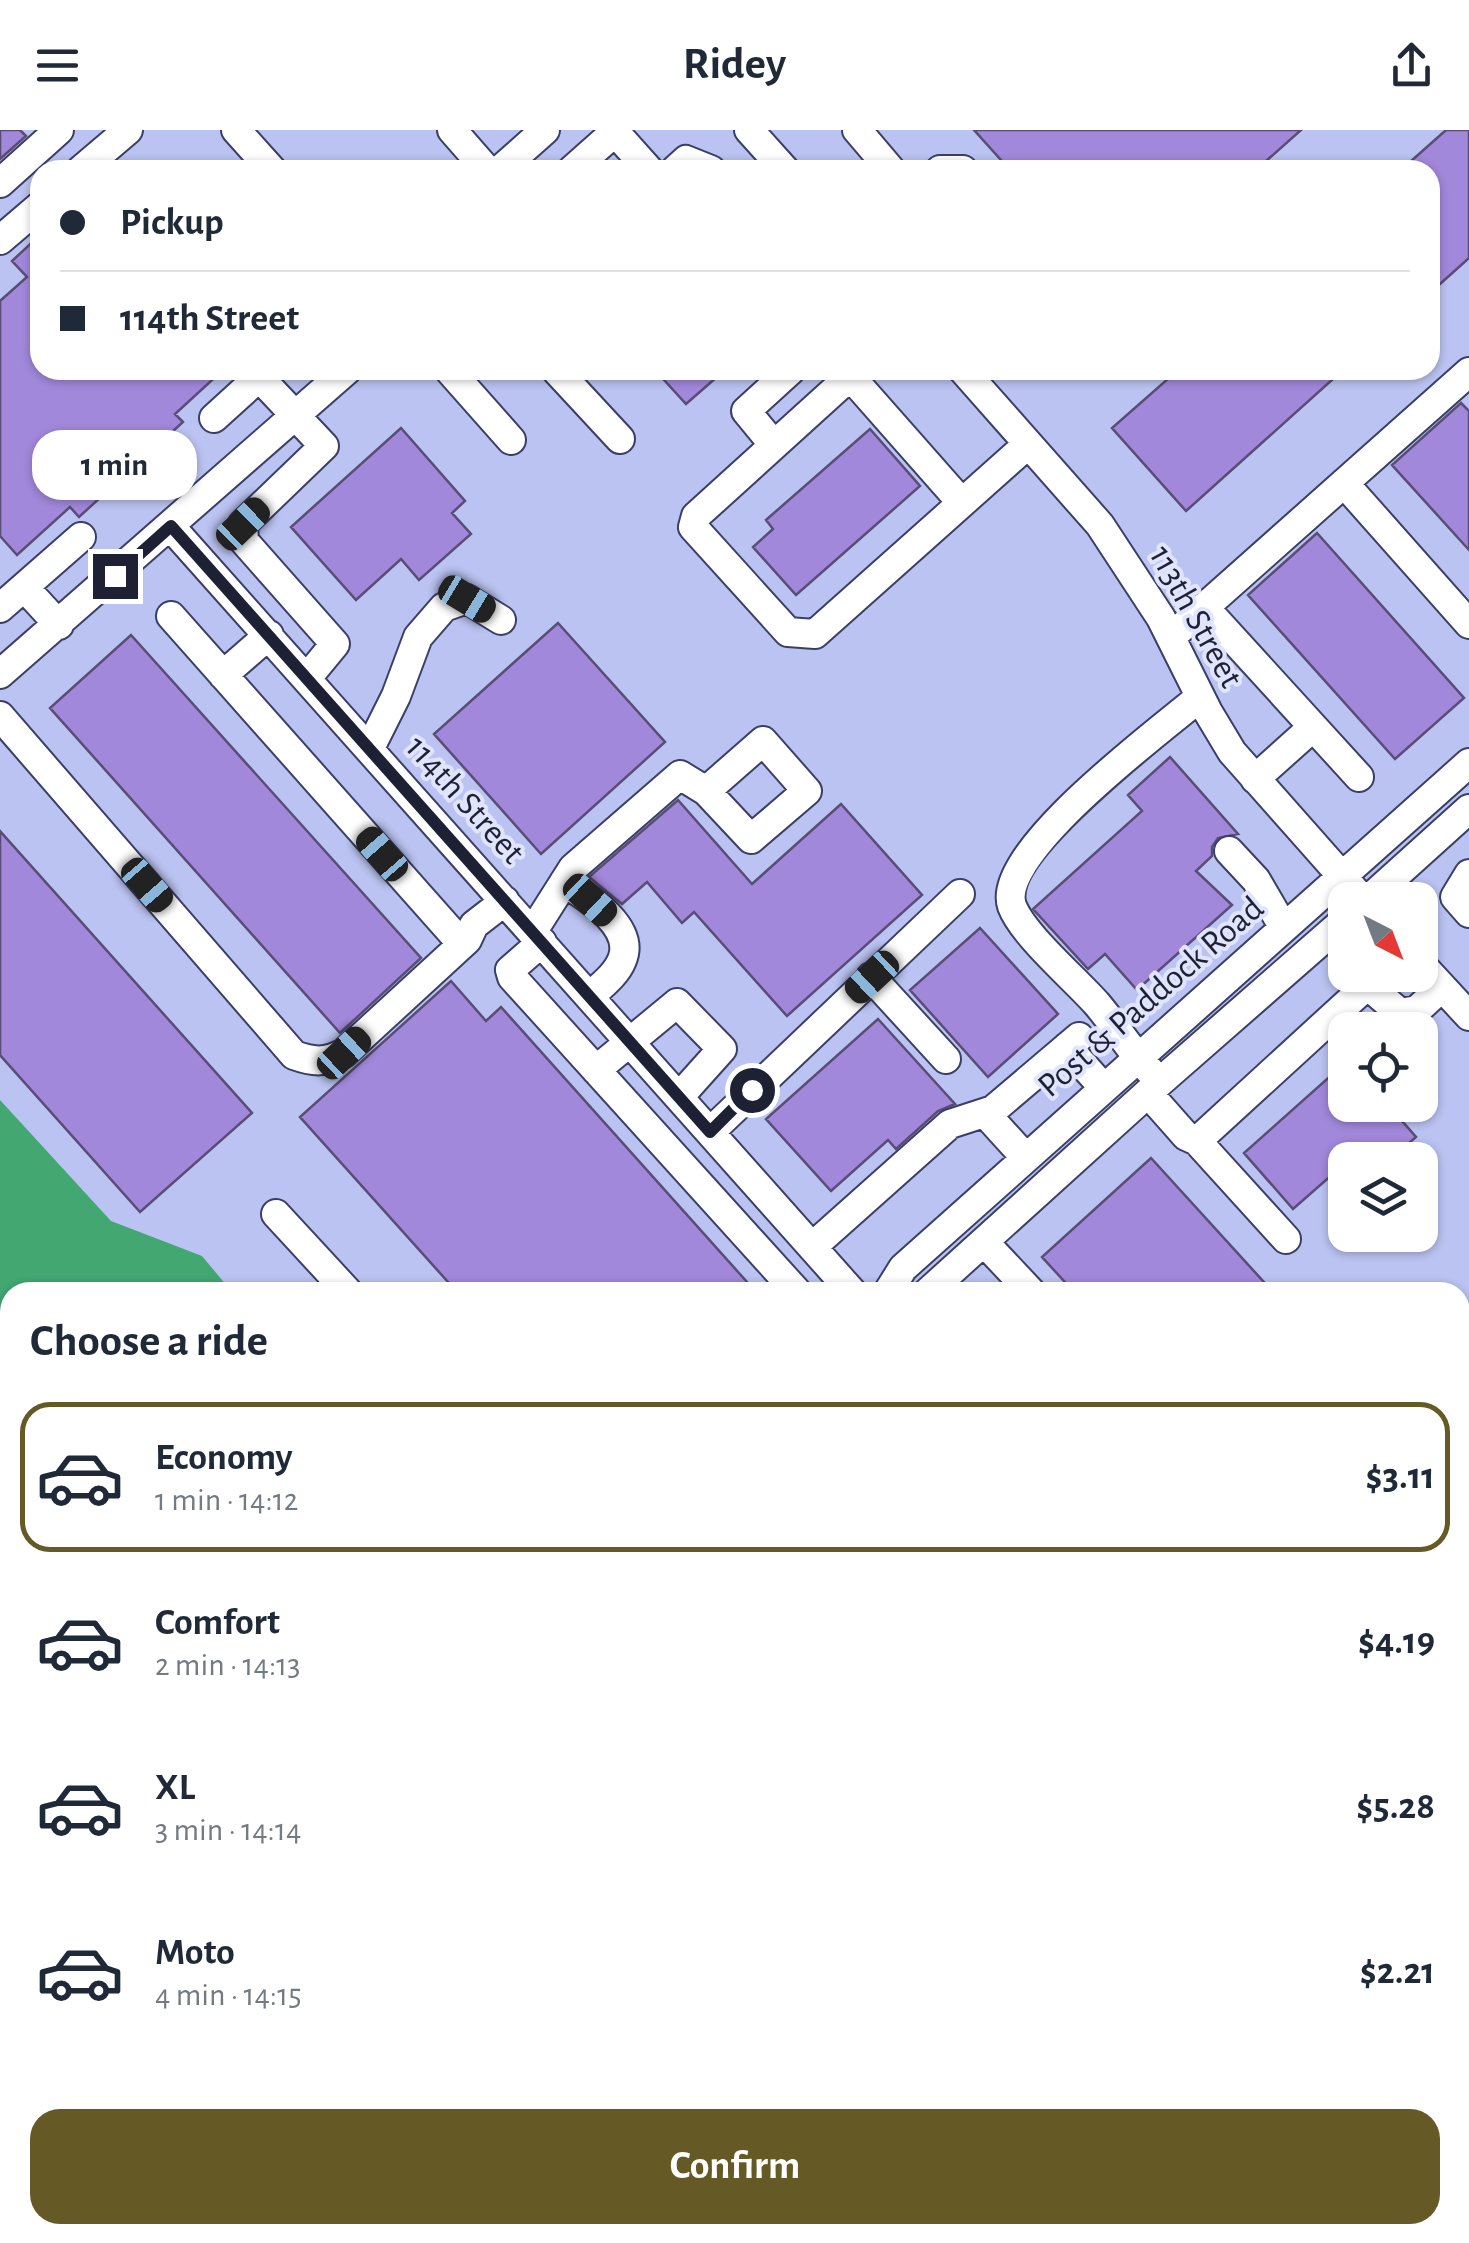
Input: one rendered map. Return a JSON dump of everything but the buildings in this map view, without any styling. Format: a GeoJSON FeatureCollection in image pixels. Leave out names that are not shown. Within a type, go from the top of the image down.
{"type":"FeatureCollection","features":[{"type":"Feature","properties":{"kind":"street"},"geometry":{"type":"LineString","coordinates":[[0,183],[60,130]]}},
{"type":"Feature","properties":{"kind":"street"},"geometry":{"type":"LineString","coordinates":[[93,160],[128,130]]}},
{"type":"Feature","properties":{"kind":"street"},"geometry":{"type":"LineString","coordinates":[[236,130],[263,160]]}},
{"type":"Feature","properties":{"kind":"street"},"geometry":{"type":"LineString","coordinates":[[452,130],[478,160]]}},
{"type":"Feature","properties":{"kind":"street"},"geometry":{"type":"LineString","coordinates":[[511,160],[545,130]]}},
{"type":"Feature","properties":{"kind":"street"},"geometry":{"type":"LineString","coordinates":[[749,130],[777,160]]}},
{"type":"Feature","properties":{"kind":"street"},"geometry":{"type":"LineString","coordinates":[[857,130],[883,160]]}},
{"type":"Feature","properties":{"kind":"street"},"geometry":{"type":"LineString","coordinates":[[583,160],[616,131],[641,160]]}},
{"type":"Feature","properties":{"kind":"street"},"geometry":{"type":"LineString","coordinates":[[0,240],[30,214]]}},
{"type":"Feature","properties":{"kind":"street"},"geometry":{"type":"LineString","coordinates":[[1170,637],[1469,372]]}},
{"type":"Feature","properties":{"kind":"street"},"geometry":{"type":"LineString","coordinates":[[214,418],[256,380]]}},
{"type":"Feature","properties":{"kind":"street"},"geometry":{"type":"LineString","coordinates":[[268,380],[324,446],[243,524],[244,542],[335,644],[307,678]]}},
{"type":"Feature","properties":{"kind":"street"},"geometry":{"type":"LineString","coordinates":[[0,674],[336,380]]}},
{"type":"Feature","properties":{"kind":"street"},"geometry":{"type":"LineString","coordinates":[[458,380],[511,440]]}},
{"type":"Feature","properties":{"kind":"street"},"geometry":{"type":"LineString","coordinates":[[565,380],[620,439]]}},
{"type":"Feature","properties":{"kind":"street"},"geometry":{"type":"LineString","coordinates":[[774,444],[746,412],[780,380]]}},
{"type":"Feature","properties":{"kind":"street"},"geometry":{"type":"LineString","coordinates":[[840,380],[696,516],[693,527],[788,632],[815,634],[1027,446]]}},
{"type":"Feature","properties":{"kind":"street"},"geometry":{"type":"LineString","coordinates":[[851,380],[962,503]]}},
{"type":"Feature","properties":{"kind":"street","name":"113th Street"},"geometry":{"type":"LineString","coordinates":[[971,380],[1100,525],[1170,637],[1200,697],[1250,772],[1345,882]]}},
{"type":"Feature","properties":{"kind":"street"},"geometry":{"type":"LineString","coordinates":[[1344,483],[1469,624]]}},
{"type":"Feature","properties":{"kind":"street","name":"114th Street"},"geometry":{"type":"LineString","coordinates":[[171,526],[843,1282]]}},
{"type":"Feature","properties":{"kind":"street"},"geometry":{"type":"LineString","coordinates":[[0,608],[80,537]]}},
{"type":"Feature","properties":{"kind":"street"},"geometry":{"type":"LineString","coordinates":[[24,587],[59,625]]}},
{"type":"Feature","properties":{"kind":"street"},"geometry":{"type":"LineString","coordinates":[[370,748],[396,696],[418,637],[444,608],[467,599],[501,620]]}},
{"type":"Feature","properties":{"kind":"street"},"geometry":{"type":"LineString","coordinates":[[1204,607],[1359,777]]}},
{"type":"Feature","properties":{"kind":"street"},"geometry":{"type":"LineString","coordinates":[[172,616],[462,944]]}},
{"type":"Feature","properties":{"kind":"street"},"geometry":{"type":"LineString","coordinates":[[223,675],[269,636]]}},
{"type":"Feature","properties":{"kind":"street"},"geometry":{"type":"LineString","coordinates":[[1200,697],[1062,815],[1033,847],[1012,882],[1011,903],[1021,922],[1097,1004],[1186,1136],[1197,1140],[1286,1239]]}},
{"type":"Feature","properties":{"kind":"street"},"geometry":{"type":"LineString","coordinates":[[0,716],[294,1055],[312,1062],[331,1060],[344,1053],[462,944],[474,925],[505,900]]}},
{"type":"Feature","properties":{"kind":"street"},"geometry":{"type":"LineString","coordinates":[[1250,772],[1307,720]]}},
{"type":"Feature","properties":{"kind":"street","name":"Post & Paddock Road"},"geometry":{"type":"LineString","coordinates":[[894,1282],[902,1268],[1469,763]]}},
{"type":"Feature","properties":{"kind":"street"},"geometry":{"type":"LineString","coordinates":[[706,791],[680,775],[573,868],[537,937],[509,974],[788,1282]]}},
{"type":"Feature","properties":{"kind":"street"},"geometry":{"type":"LineString","coordinates":[[1388,882],[1465,822]]}},
{"type":"Feature","properties":{"kind":"street"},"geometry":{"type":"LineString","coordinates":[[1229,851],[1256,880],[1284,928]]}},
{"type":"Feature","properties":{"kind":"street"},"geometry":{"type":"LineString","coordinates":[[1469,874],[1456,897],[1469,913]]}},
{"type":"Feature","properties":{"kind":"street"},"geometry":{"type":"LineString","coordinates":[[564,882],[606,914],[625,944],[624,957],[617,969],[590,996]]}},
{"type":"Feature","properties":{"kind":"street"},"geometry":{"type":"LineString","coordinates":[[710,1132],[960,894]]}},
{"type":"Feature","properties":{"kind":"street","name":"Post & Paddock Road"},"geometry":{"type":"LineString","coordinates":[[939,1282],[1328,935]]}},
{"type":"Feature","properties":{"kind":"street"},"geometry":{"type":"LineString","coordinates":[[872,977],[946,1059]]}},
{"type":"Feature","properties":{"kind":"street"},"geometry":{"type":"LineString","coordinates":[[1438,983],[1469,1016]]}},
{"type":"Feature","properties":{"kind":"street"},"geometry":{"type":"LineString","coordinates":[[1197,1140],[1363,989],[1372,989],[1400,1013],[1417,1010],[1442,987]]}},
{"type":"Feature","properties":{"kind":"street"},"geometry":{"type":"LineString","coordinates":[[596,1070],[677,1003],[722,1049],[679,1096]]}},
{"type":"Feature","properties":{"kind":"street"},"geometry":{"type":"LineString","coordinates":[[809,1282],[822,1258],[950,1124],[993,1110],[1073,1042],[1103,1087]]}},
{"type":"Feature","properties":{"kind":"street"},"geometry":{"type":"LineString","coordinates":[[985,1112],[1026,1157]]}},
{"type":"Feature","properties":{"kind":"street"},"geometry":{"type":"LineString","coordinates":[[276,1214],[339,1282]]}},
{"type":"Feature","properties":{"kind":"street"},"geometry":{"type":"LineString","coordinates":[[984,1242],[1022,1282]]}},
{"type":"Feature","properties":{"kind":"green space"},"geometry":{"type":"Polygon","coordinates":[[[0,1100],[111,1221],[202,1256],[224,1282],[0,1282],[0,1100]]]}},
{"type":"Feature","properties":{"kind":"route"},"geometry":{"type":"LineString","coordinates":[[115,576],[171,526],[710,1132],[752,1090]]}}]}
